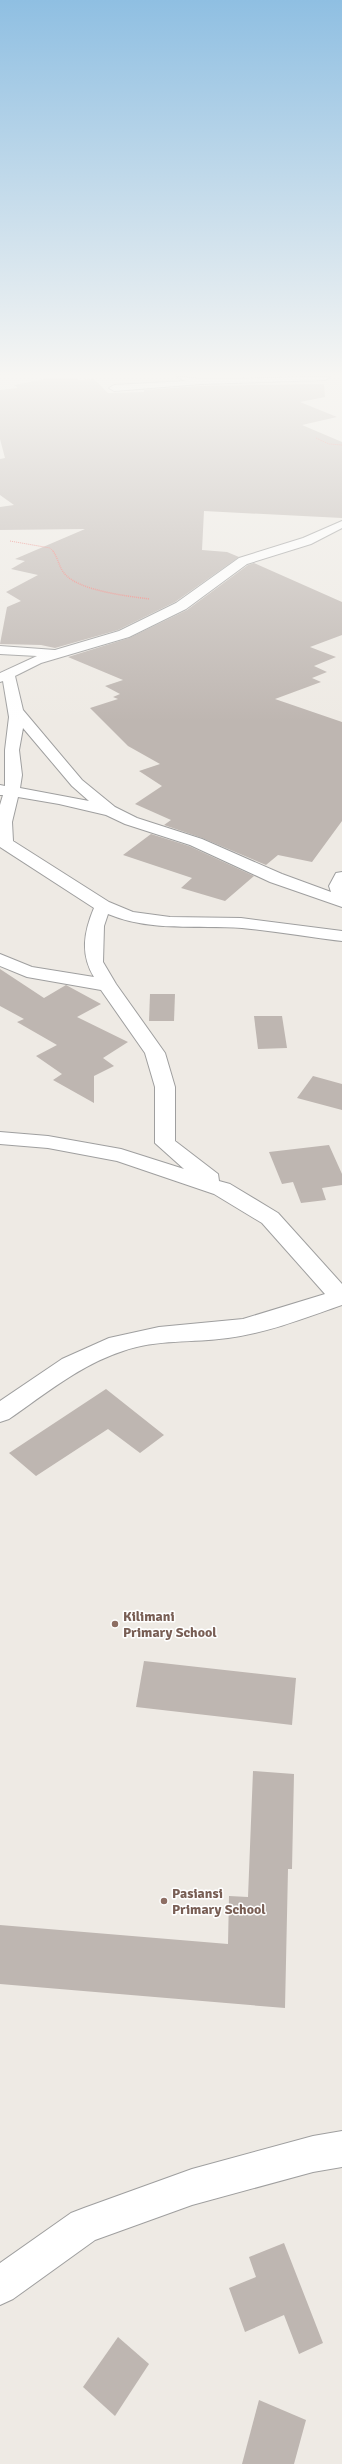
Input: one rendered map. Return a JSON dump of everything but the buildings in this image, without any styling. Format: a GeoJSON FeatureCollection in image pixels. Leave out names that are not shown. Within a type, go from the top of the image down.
{"type":"FeatureCollection","features":[{"type":"Feature","properties":{"kind":"street"},"geometry":{"type":"LineString","coordinates":[[342,524],[307,541],[243,561],[181,606],[124,634],[36,660],[4,676],[16,710],[18,728],[12,751],[14,778],[5,791],[1,815],[3,842],[103,906],[130,916],[170,922],[241,923],[342,936]]}},
{"type":"Feature","properties":{"kind":"street"},"geometry":{"type":"LineString","coordinates":[[0,650],[57,653]]}},
{"type":"Feature","properties":{"kind":"street"},"geometry":{"type":"LineString","coordinates":[[16,710],[77,783],[109,810],[131,821],[196,842],[276,878],[342,902]]}},
{"type":"Feature","properties":{"kind":"street"},"geometry":{"type":"LineString","coordinates":[[5,791],[59,799],[109,810]]}},
{"type":"Feature","properties":{"kind":"street"},"geometry":{"type":"LineString","coordinates":[[342,877],[337,886],[342,898]]}},
{"type":"Feature","properties":{"kind":"street"},"geometry":{"type":"LineString","coordinates":[[0,1413],[77,1360],[117,1344],[162,1334],[229,1330],[270,1320],[342,1297],[270,1218],[222,1189],[165,1143],[165,1087],[155,1053],[107,985],[94,962],[93,944],[95,926],[103,906]]}},
{"type":"Feature","properties":{"kind":"street"},"geometry":{"type":"LineString","coordinates":[[0,959],[27,972],[107,985]]}},
{"type":"Feature","properties":{"kind":"street"},"geometry":{"type":"LineString","coordinates":[[0,1138],[48,1142],[120,1155],[222,1189]]}},
{"type":"Feature","properties":{"kind":"street"},"geometry":{"type":"LineString","coordinates":[[0,2286],[84,2226],[192,2187],[313,2154],[342,2150]]}},
{"type":"Feature","properties":{"kind":"path"},"geometry":{"type":"LineString","coordinates":[[10,541],[50,548],[55,552],[65,575],[76,581],[181,606]]}},
{"type":"Feature","properties":{"kind":"place","name":"Kilimani Primary School"},"geometry":{"type":"Point","coordinates":[115,1624]}},
{"type":"Feature","properties":{"kind":"place","name":"Pasiansi Primary School"},"geometry":{"type":"Point","coordinates":[164,1901]}}]}
